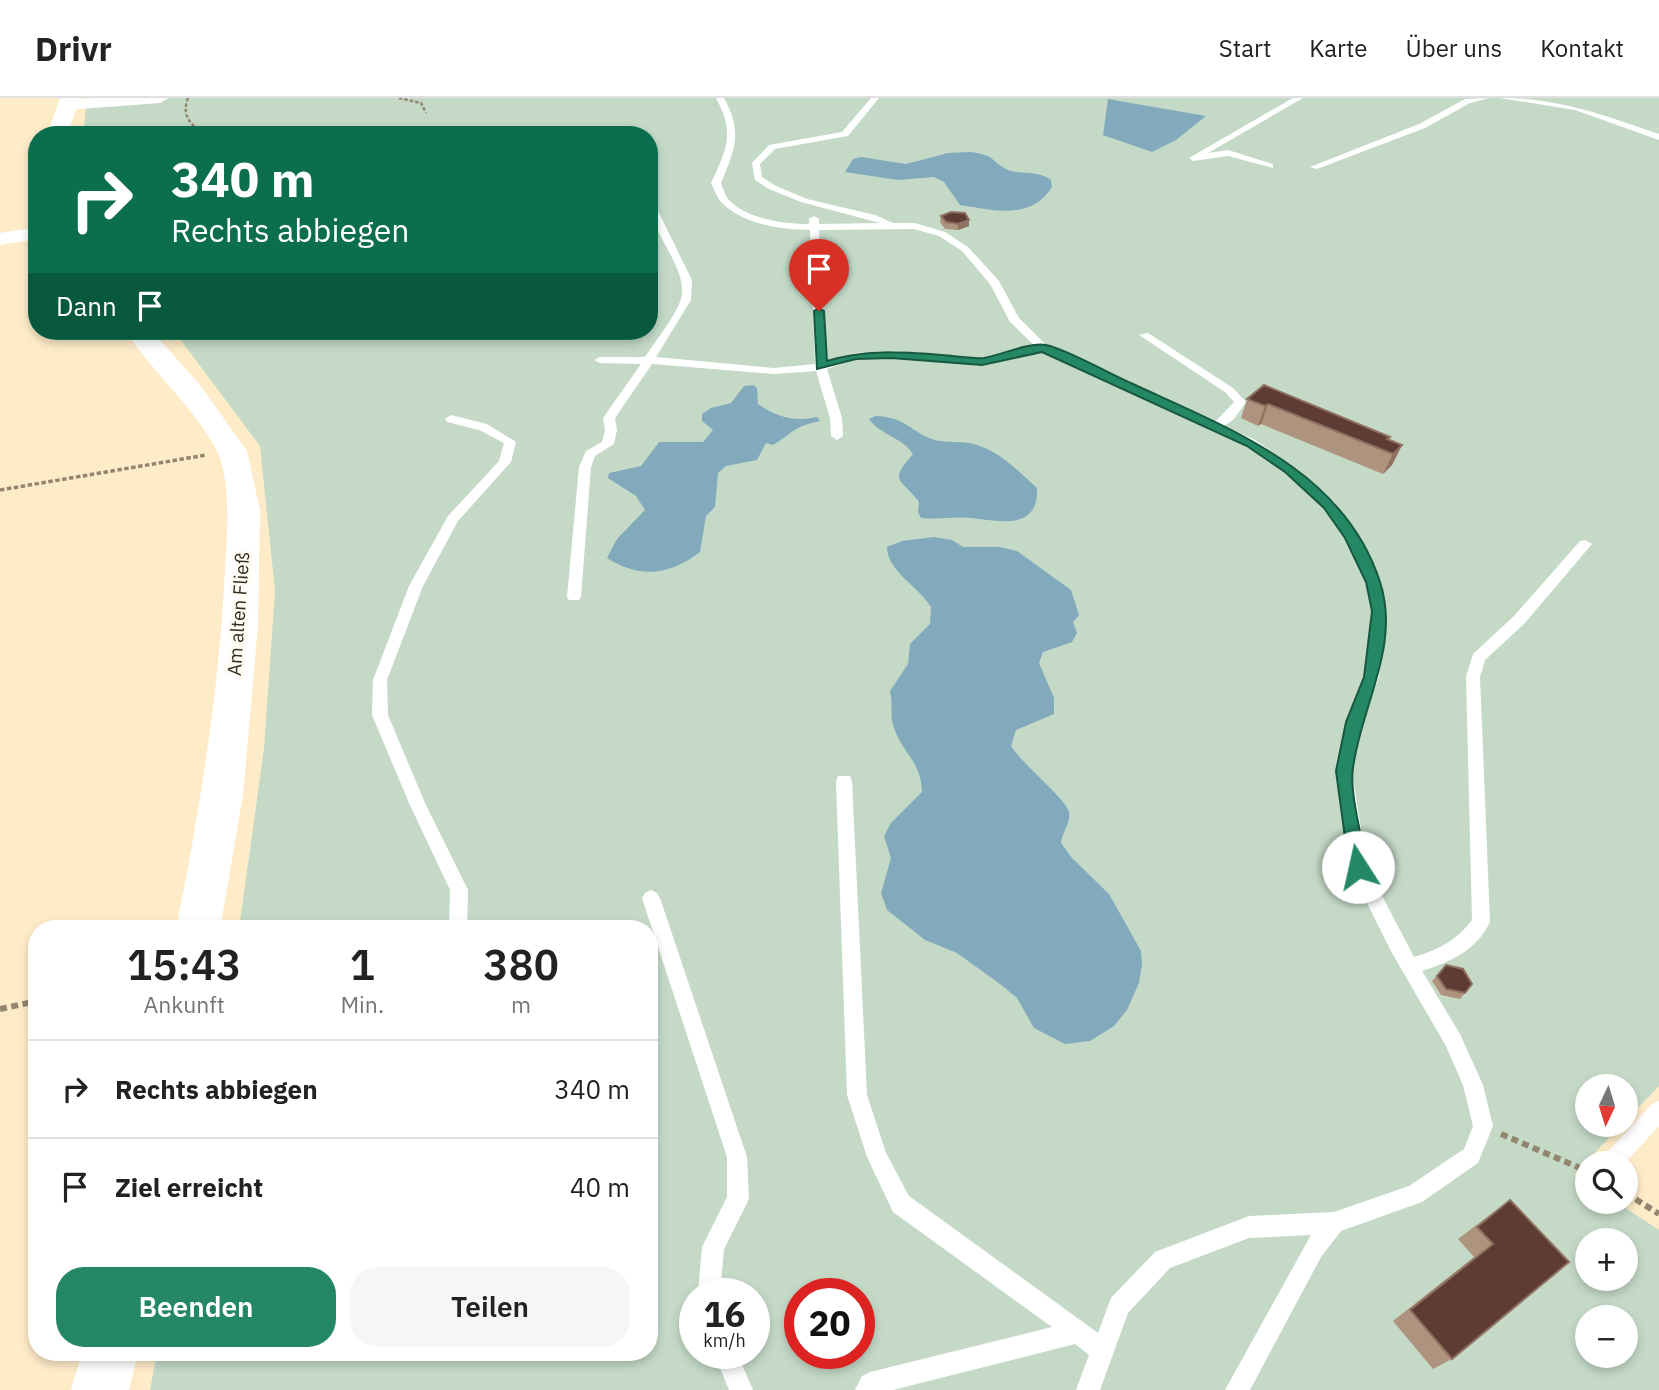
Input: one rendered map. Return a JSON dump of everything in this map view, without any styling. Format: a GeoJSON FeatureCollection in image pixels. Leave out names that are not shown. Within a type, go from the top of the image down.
{"type":"FeatureCollection","features":[{"type":"Feature","properties":{"kind":"main road"},"geometry":{"type":"LineString","coordinates":[[60,126],[69,101]]}},
{"type":"Feature","properties":{"kind":"main road","name":"Am alten Fließ"},"geometry":{"type":"LineString","coordinates":[[146,340],[190,391],[232,451],[244,510],[240,625],[223,795],[200,920]]}},
{"type":"Feature","properties":{"kind":"main road"},"geometry":{"type":"LineString","coordinates":[[100,1390],[108,1361]]}},
{"type":"Feature","properties":{"kind":"street"},"geometry":{"type":"LineString","coordinates":[[69,101],[160,98]]}},
{"type":"Feature","properties":{"kind":"street"},"geometry":{"type":"LineString","coordinates":[[0,239],[28,234]]}},
{"type":"Feature","properties":{"kind":"lane"},"geometry":{"type":"LineString","coordinates":[[720,98],[734,127],[727,158],[716,183],[724,201],[744,214],[788,227],[915,226],[942,233],[965,249],[995,283],[1014,320],[1043,348],[1251,443],[1289,469],[1329,505],[1352,537],[1373,582],[1379,611],[1372,677],[1354,722],[1344,771],[1358,867],[1409,967],[1453,1041],[1473,1085],[1483,1126],[1471,1156],[1415,1195],[1334,1223],[1249,1227],[1163,1260],[1119,1306],[1088,1390]]}},
{"type":"Feature","properties":{"kind":"lane"},"geometry":{"type":"LineString","coordinates":[[875,98],[845,134],[772,147],[756,163],[758,178],[810,203],[859,212],[896,226]]}},
{"type":"Feature","properties":{"kind":"lane"},"geometry":{"type":"LineString","coordinates":[[1270,166],[1227,153],[1194,158],[1298,98]]}},
{"type":"Feature","properties":{"kind":"lane"},"geometry":{"type":"LineString","coordinates":[[1314,167],[1422,126],[1468,101],[1485,98]]}},
{"type":"Feature","properties":{"kind":"lane"},"geometry":{"type":"LineString","coordinates":[[1504,98],[1576,108],[1659,137]]}},
{"type":"Feature","properties":{"kind":"lane"},"geometry":{"type":"LineString","coordinates":[[810,203],[816,227],[821,367],[838,436]]}},
{"type":"Feature","properties":{"kind":"lane"},"geometry":{"type":"LineString","coordinates":[[574,597],[585,467],[590,454],[608,444],[611,430],[609,418],[649,360],[686,300],[689,290],[687,279],[658,221]]}},
{"type":"Feature","properties":{"kind":"lane"},"geometry":{"type":"LineString","coordinates":[[1144,335],[1229,390],[1240,402],[1230,416],[1216,427]]}},
{"type":"Feature","properties":{"kind":"lane"},"geometry":{"type":"LineString","coordinates":[[600,360],[649,360],[774,371],[821,367],[855,356],[891,354],[982,361],[1043,348]]}},
{"type":"Feature","properties":{"kind":"lane"},"geometry":{"type":"LineString","coordinates":[[450,419],[483,427],[510,442],[505,462],[453,519],[416,586],[380,680],[380,715],[417,803],[459,890],[458,920]]}},
{"type":"Feature","properties":{"kind":"lane"},"geometry":{"type":"LineString","coordinates":[[1409,967],[1443,958],[1469,940],[1481,922],[1473,677],[1478,658],[1519,620],[1585,544]]}},
{"type":"Feature","properties":{"kind":"lane"},"geometry":{"type":"LineString","coordinates":[[844,781],[857,1095],[877,1157],[901,1204],[1074,1333],[1103,1351]]}},
{"type":"Feature","properties":{"kind":"lane"},"geometry":{"type":"LineString","coordinates":[[651,898],[737,1157],[738,1199],[713,1247],[710,1278]]}},
{"type":"Feature","properties":{"kind":"lane"},"geometry":{"type":"LineString","coordinates":[[1622,1151],[1659,1111]]}},
{"type":"Feature","properties":{"kind":"lane"},"geometry":{"type":"LineString","coordinates":[[1237,1390],[1313,1250],[1334,1223]]}},
{"type":"Feature","properties":{"kind":"lane"},"geometry":{"type":"LineString","coordinates":[[867,1390],[870,1384],[1074,1333]]}},
{"type":"Feature","properties":{"kind":"lane"},"geometry":{"type":"LineString","coordinates":[[731,1369],[741,1390]]}},
{"type":"Feature","properties":{"kind":"path"},"geometry":{"type":"LineString","coordinates":[[188,98],[184,108],[188,122],[193,126]]}},
{"type":"Feature","properties":{"kind":"path"},"geometry":{"type":"LineString","coordinates":[[399,98],[421,103],[426,113]]}},
{"type":"Feature","properties":{"kind":"path"},"geometry":{"type":"LineString","coordinates":[[0,490],[232,451]]}},
{"type":"Feature","properties":{"kind":"path"},"geometry":{"type":"LineString","coordinates":[[0,1009],[28,1003]]}},
{"type":"Feature","properties":{"kind":"path"},"geometry":{"type":"LineString","coordinates":[[1483,1126],[1575,1166]]}},
{"type":"Feature","properties":{"kind":"path"},"geometry":{"type":"LineString","coordinates":[[1638,1201],[1659,1214]]}},
{"type":"Feature","properties":{"kind":"green space"},"geometry":{"type":"Polygon","coordinates":[[[87,98],[1659,98],[1659,1086],[1638,1108],[1638,1074],[1575,1074],[1575,1138],[1609,1138],[1597,1151],[1575,1151],[1574,1175],[1575,1214],[1634,1214],[1659,1230],[1659,1390],[150,1390],[155,1361],[658,1361],[658,920],[240,920],[264,748],[275,591],[260,446],[181,340],[658,340],[658,126],[84,126],[87,98]]]}},
{"type":"Feature","properties":{"kind":"water"},"geometry":{"type":"Polygon","coordinates":[[[1108,99],[1206,116],[1176,140],[1152,152],[1103,135],[1108,99]]]}},
{"type":"Feature","properties":{"kind":"water"},"geometry":{"type":"Polygon","coordinates":[[[971,152],[989,156],[1011,171],[1046,177],[1051,180],[1052,187],[1033,205],[1010,211],[960,205],[944,182],[934,177],[898,180],[845,172],[853,159],[861,157],[906,164],[948,153],[971,152]]]}},
{"type":"Feature","properties":{"kind":"water"},"geometry":{"type":"Polygon","coordinates":[[[753,385],[757,388],[758,404],[772,412],[793,419],[817,417],[820,421],[799,428],[773,445],[766,443],[757,460],[726,466],[718,473],[715,507],[706,516],[700,552],[689,560],[655,572],[631,569],[607,558],[617,539],[645,510],[636,496],[608,478],[609,473],[641,466],[659,442],[703,442],[713,430],[702,421],[702,414],[711,408],[731,403],[744,386],[753,385]]]}},
{"type":"Feature","properties":{"kind":"water"},"geometry":{"type":"Polygon","coordinates":[[[875,416],[894,419],[935,440],[984,447],[1008,462],[1037,488],[1036,502],[1031,511],[1024,517],[1005,521],[921,518],[918,512],[919,502],[902,483],[899,475],[913,454],[869,419],[875,416]]]}},
{"type":"Feature","properties":{"kind":"water"},"geometry":{"type":"Polygon","coordinates":[[[934,537],[952,540],[963,547],[1000,547],[1017,551],[1071,590],[1079,615],[1073,622],[1077,633],[1072,642],[1043,652],[1039,663],[1054,698],[1054,714],[1016,730],[1011,746],[1066,806],[1069,820],[1061,843],[1072,858],[1109,894],[1141,951],[1139,983],[1127,1010],[1114,1026],[1090,1041],[1065,1044],[1034,1028],[1017,998],[957,953],[925,940],[887,910],[881,893],[891,858],[884,836],[891,823],[922,792],[915,764],[893,725],[890,691],[908,664],[910,644],[930,624],[931,607],[892,564],[887,547],[902,541],[934,537]]]}},
{"type":"Feature","properties":{"kind":"building"},"geometry":{"type":"Polygon","coordinates":[[[951,212],[965,213],[969,220],[958,224],[946,222],[941,216],[951,212]]]}},
{"type":"Feature","properties":{"kind":"building"},"geometry":{"type":"Polygon","coordinates":[[[1264,385],[1390,437],[1387,439],[1402,445],[1393,454],[1268,404],[1265,406],[1247,399],[1264,385]]]}},
{"type":"Feature","properties":{"kind":"building"},"geometry":{"type":"Polygon","coordinates":[[[1446,965],[1463,969],[1472,984],[1465,993],[1446,989],[1437,976],[1446,965]]]}},
{"type":"Feature","properties":{"kind":"building"},"geometry":{"type":"Polygon","coordinates":[[[1510,1200],[1569,1262],[1452,1359],[1410,1310],[1493,1244],[1477,1227],[1510,1200]]]}},
{"type":"Feature","properties":{"kind":"route"},"geometry":{"type":"LineString","coordinates":[[819,311],[821,367],[855,356],[891,354],[982,361],[1043,348],[1251,443],[1289,469],[1329,505],[1352,537],[1373,582],[1379,611],[1372,677],[1354,722],[1344,771],[1358,867]]}}]}
